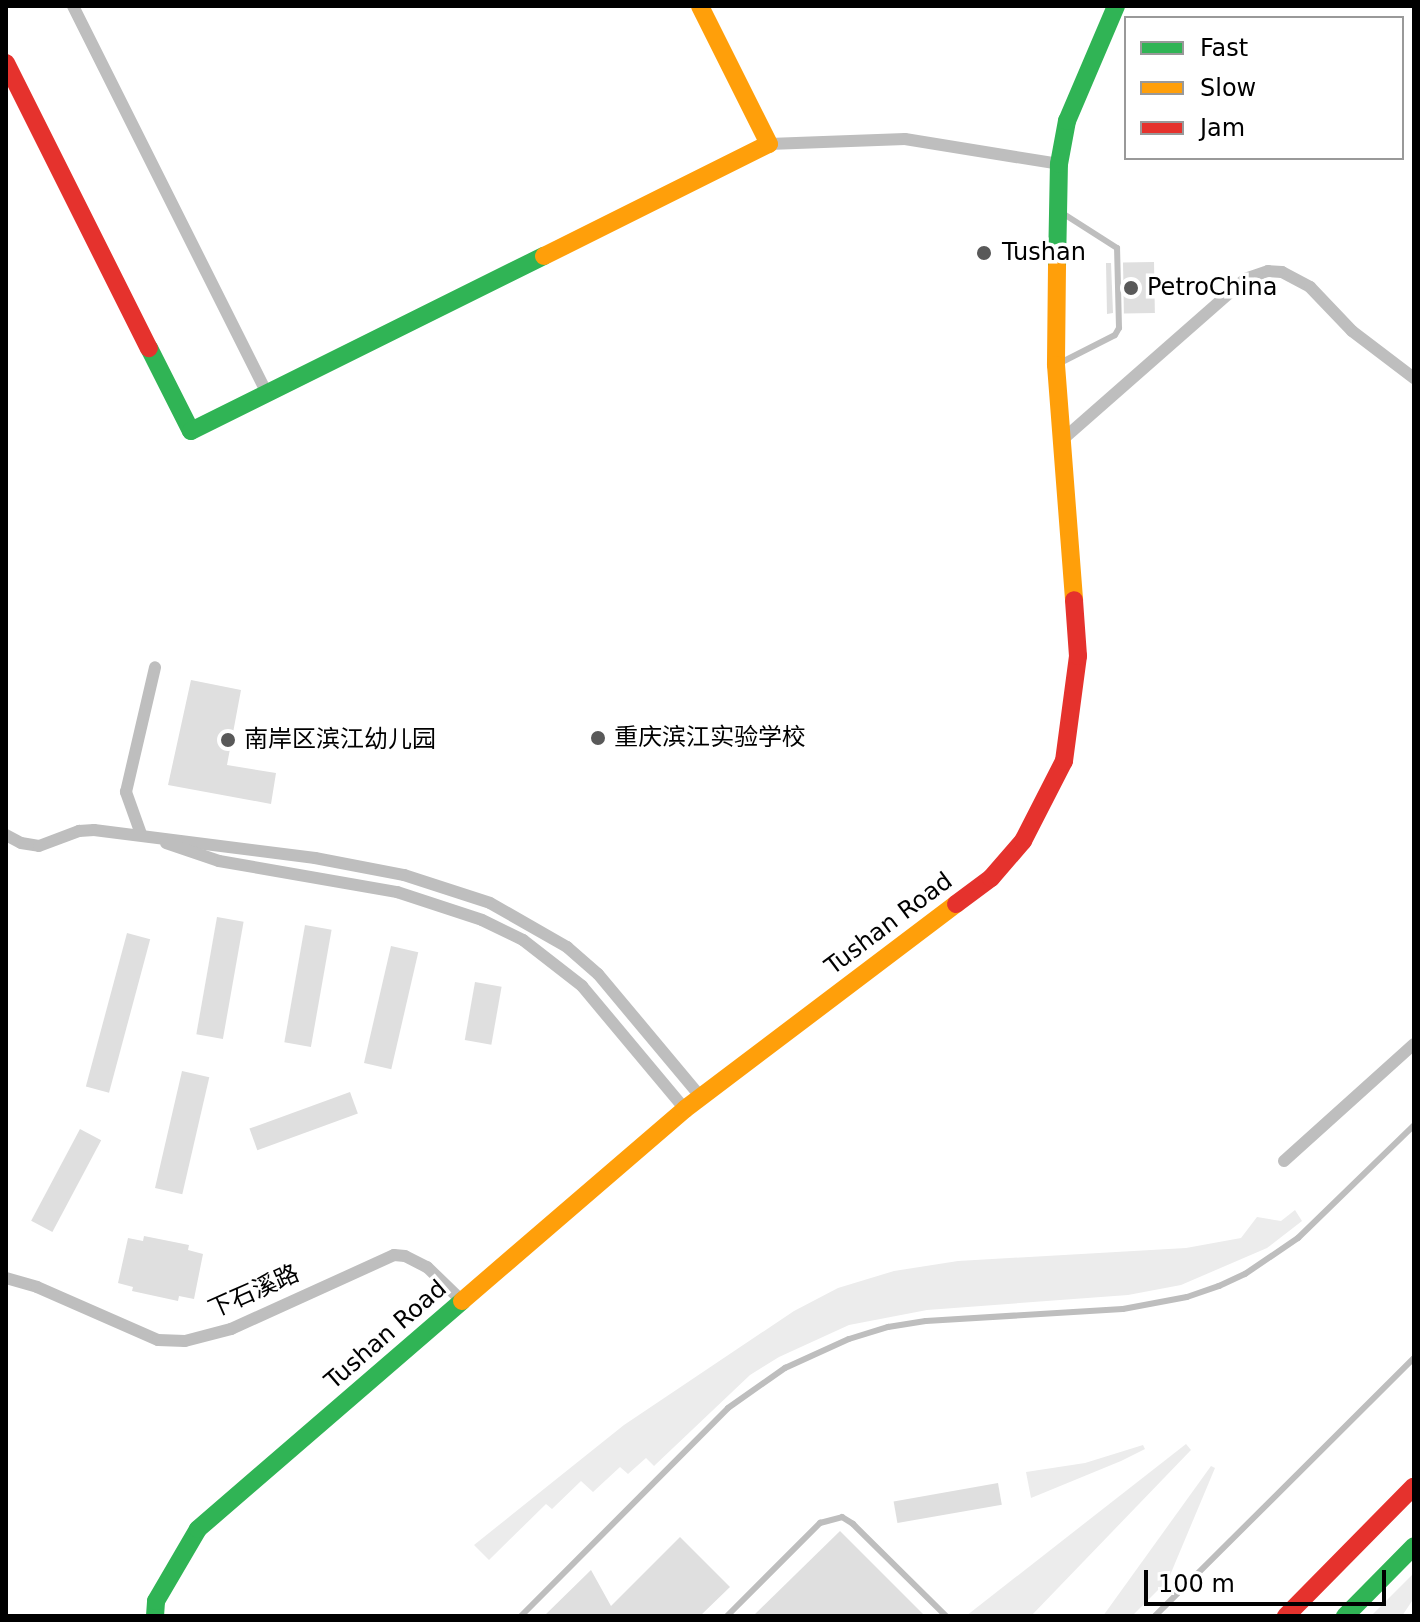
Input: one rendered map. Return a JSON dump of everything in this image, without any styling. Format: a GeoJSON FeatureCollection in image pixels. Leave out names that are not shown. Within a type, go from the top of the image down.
{"type":"FeatureCollection","features":[{"type":"Feature","properties":{"kind":"main road"},"geometry":{"type":"LineString","coordinates":[[6,63],[191,431],[769,144],[700,6]]}},
{"type":"Feature","properties":{"kind":"main road","name":"Tushan Road"},"geometry":{"type":"LineString","coordinates":[[155,1616],[156,1601],[198,1529],[685,1109],[991,878],[1023,841],[1064,761],[1078,656],[1056,365],[1059,164],[1067,121],[1116,6]]}},
{"type":"Feature","properties":{"kind":"main road"},"geometry":{"type":"LineString","coordinates":[[1286,1616],[1414,1486]]}},
{"type":"Feature","properties":{"kind":"main road"},"geometry":{"type":"LineString","coordinates":[[1345,1616],[1414,1546]]}},
{"type":"Feature","properties":{"kind":"street"},"geometry":{"type":"LineString","coordinates":[[73,6],[267,393]]}},
{"type":"Feature","properties":{"kind":"street"},"geometry":{"type":"LineString","coordinates":[[769,144],[905,139],[1059,164]]}},
{"type":"Feature","properties":{"kind":"street"},"geometry":{"type":"LineString","coordinates":[[1062,440],[1245,279],[1268,271],[1282,272],[1310,287],[1352,331],[1414,378]]}},
{"type":"Feature","properties":{"kind":"street"},"geometry":{"type":"LineString","coordinates":[[141,834],[126,792],[155,667]]}},
{"type":"Feature","properties":{"kind":"street"},"geometry":{"type":"LineString","coordinates":[[6,835],[21,843],[39,846],[79,831],[141,834],[358,864],[448,888],[490,903],[567,947],[598,974],[701,1097]]}},
{"type":"Feature","properties":{"kind":"street"},"geometry":{"type":"LineString","coordinates":[[141,834],[219,861],[397,892],[482,920],[509,933],[554,961],[582,986],[685,1109]]}},
{"type":"Feature","properties":{"kind":"street"},"geometry":{"type":"LineString","coordinates":[[1284,1161],[1414,1044]]}},
{"type":"Feature","properties":{"kind":"street","name":"下石溪路"},"geometry":{"type":"LineString","coordinates":[[6,1278],[37,1287],[158,1340],[185,1341],[231,1329],[394,1255],[405,1256],[427,1267],[462,1301]]}},
{"type":"Feature","properties":{"kind":"lane"},"geometry":{"type":"LineString","coordinates":[[1056,210],[1117,248],[1119,328],[1115,335],[1056,365]]}},
{"type":"Feature","properties":{"kind":"lane"},"geometry":{"type":"LineString","coordinates":[[521,1616],[728,1408],[785,1368],[849,1339],[888,1327],[926,1321],[1123,1309],[1187,1297],[1219,1286],[1245,1274],[1298,1238],[1414,1125]]}},
{"type":"Feature","properties":{"kind":"lane"},"geometry":{"type":"LineString","coordinates":[[1155,1616],[1414,1358]]}},
{"type":"Feature","properties":{"kind":"lane"},"geometry":{"type":"LineString","coordinates":[[727,1616],[820,1523],[842,1517],[853,1524],[946,1616]]}},
{"type":"Feature","properties":{"kind":"shaded area"},"geometry":{"type":"Polygon","coordinates":[[[1295,1210],[1302,1221],[1267,1248],[1181,1285],[1128,1295],[927,1310],[849,1325],[779,1357],[750,1375],[654,1466],[646,1458],[628,1474],[620,1467],[593,1492],[581,1481],[552,1509],[546,1504],[489,1560],[474,1545],[624,1425],[794,1311],[838,1288],[894,1271],[958,1261],[1186,1248],[1241,1238],[1257,1217],[1281,1221],[1295,1210]]]}},
{"type":"Feature","properties":{"kind":"shaded area"},"geometry":{"type":"Polygon","coordinates":[[[1186,1444],[1191,1450],[1031,1616],[966,1616],[1186,1444]]]}},
{"type":"Feature","properties":{"kind":"shaded area"},"geometry":{"type":"Polygon","coordinates":[[[1143,1445],[1145,1449],[1121,1461],[1031,1498],[1026,1472],[1085,1463],[1143,1445]]]}},
{"type":"Feature","properties":{"kind":"shaded area"},"geometry":{"type":"Polygon","coordinates":[[[1211,1466],[1215,1468],[1168,1580],[1132,1616],[1103,1616],[1211,1466]]]}},
{"type":"Feature","properties":{"kind":"shaded area"},"geometry":{"type":"Polygon","coordinates":[[[1414,1573],[1414,1598],[1402,1616],[1371,1616],[1414,1573]]]}},
{"type":"Feature","properties":{"kind":"building","name":"PetroChina"},"geometry":{"type":"Polygon","coordinates":[[[1154,262],[1155,313],[1124,314],[1123,263],[1154,262]]]}},
{"type":"Feature","properties":{"kind":"building"},"geometry":{"type":"Polygon","coordinates":[[[1106,263],[1111,263],[1113,313],[1107,314],[1106,263]]]}},
{"type":"Feature","properties":{"kind":"building"},"geometry":{"type":"Polygon","coordinates":[[[191,680],[241,690],[227,765],[276,773],[271,804],[168,785],[191,680]]]}},
{"type":"Feature","properties":{"kind":"building"},"geometry":{"type":"Polygon","coordinates":[[[217,917],[244,922],[223,1039],[196,1034],[217,917]]]}},
{"type":"Feature","properties":{"kind":"building"},"geometry":{"type":"Polygon","coordinates":[[[305,925],[332,930],[311,1047],[284,1042],[305,925]]]}},
{"type":"Feature","properties":{"kind":"building"},"geometry":{"type":"Polygon","coordinates":[[[127,933],[150,939],[109,1093],[86,1087],[127,933]]]}},
{"type":"Feature","properties":{"kind":"building"},"geometry":{"type":"Polygon","coordinates":[[[391,946],[418,952],[391,1069],[364,1063],[391,946]]]}},
{"type":"Feature","properties":{"kind":"building"},"geometry":{"type":"Polygon","coordinates":[[[475,982],[502,987],[491,1045],[465,1040],[475,982]]]}},
{"type":"Feature","properties":{"kind":"building"},"geometry":{"type":"Polygon","coordinates":[[[182,1071],[209,1077],[182,1194],[155,1188],[182,1071]]]}},
{"type":"Feature","properties":{"kind":"building"},"geometry":{"type":"Polygon","coordinates":[[[350,1092],[358,1114],[257,1150],[249,1129],[350,1092]]]}},
{"type":"Feature","properties":{"kind":"building"},"geometry":{"type":"Polygon","coordinates":[[[80,1129],[101,1140],[52,1232],[31,1221],[80,1129]]]}},
{"type":"Feature","properties":{"kind":"building"},"geometry":{"type":"Polygon","coordinates":[[[144,1236],[189,1245],[188,1250],[203,1254],[194,1299],[179,1296],[178,1301],[132,1291],[133,1287],[118,1283],[128,1238],[143,1241],[144,1236]]]}},
{"type":"Feature","properties":{"kind":"building"},"geometry":{"type":"Polygon","coordinates":[[[998,1483],[1002,1505],[897,1523],[894,1501],[998,1483]]]}},
{"type":"Feature","properties":{"kind":"building"},"geometry":{"type":"Polygon","coordinates":[[[840,1531],[925,1616],[753,1616],[840,1531]]]}},
{"type":"Feature","properties":{"kind":"building"},"geometry":{"type":"Polygon","coordinates":[[[680,1537],[730,1587],[700,1616],[544,1616],[591,1570],[611,1606],[680,1537]]]}},
{"type":"Feature","properties":{"kind":"traffic: fast"},"geometry":{"type":"LineString","coordinates":[[1057,266],[1059,164],[1067,121],[1116,6]]}},
{"type":"Feature","properties":{"kind":"traffic: fast"},"geometry":{"type":"LineString","coordinates":[[149,348],[191,431],[544,256]]}},
{"type":"Feature","properties":{"kind":"traffic: fast"},"geometry":{"type":"LineString","coordinates":[[155,1616],[156,1601],[198,1529],[462,1301]]}},
{"type":"Feature","properties":{"kind":"traffic: fast"},"geometry":{"type":"LineString","coordinates":[[1345,1616],[1414,1546]]}},
{"type":"Feature","properties":{"kind":"traffic: slow"},"geometry":{"type":"LineString","coordinates":[[544,256],[769,144],[700,6]]}},
{"type":"Feature","properties":{"kind":"traffic: slow"},"geometry":{"type":"LineString","coordinates":[[1057,266],[1056,365],[1074,600]]}},
{"type":"Feature","properties":{"kind":"traffic: slow"},"geometry":{"type":"LineString","coordinates":[[462,1301],[685,1109],[956,904]]}},
{"type":"Feature","properties":{"kind":"traffic: jam"},"geometry":{"type":"LineString","coordinates":[[6,63],[149,348]]}},
{"type":"Feature","properties":{"kind":"traffic: jam"},"geometry":{"type":"LineString","coordinates":[[956,904],[991,878],[1023,841],[1064,761],[1078,656],[1074,600]]}},
{"type":"Feature","properties":{"kind":"traffic: jam"},"geometry":{"type":"LineString","coordinates":[[1286,1616],[1414,1486]]}},
{"type":"Feature","properties":{"kind":"place","name":"Tushan"},"geometry":{"type":"Point","coordinates":[984,253]}},
{"type":"Feature","properties":{"kind":"place","name":"PetroChina"},"geometry":{"type":"Point","coordinates":[1131,288]}},
{"type":"Feature","properties":{"kind":"place","name":"重庆滨江实验学校"},"geometry":{"type":"Point","coordinates":[598,738]}},
{"type":"Feature","properties":{"kind":"place","name":"南岸区滨江幼儿园"},"geometry":{"type":"Point","coordinates":[228,740]}}]}
